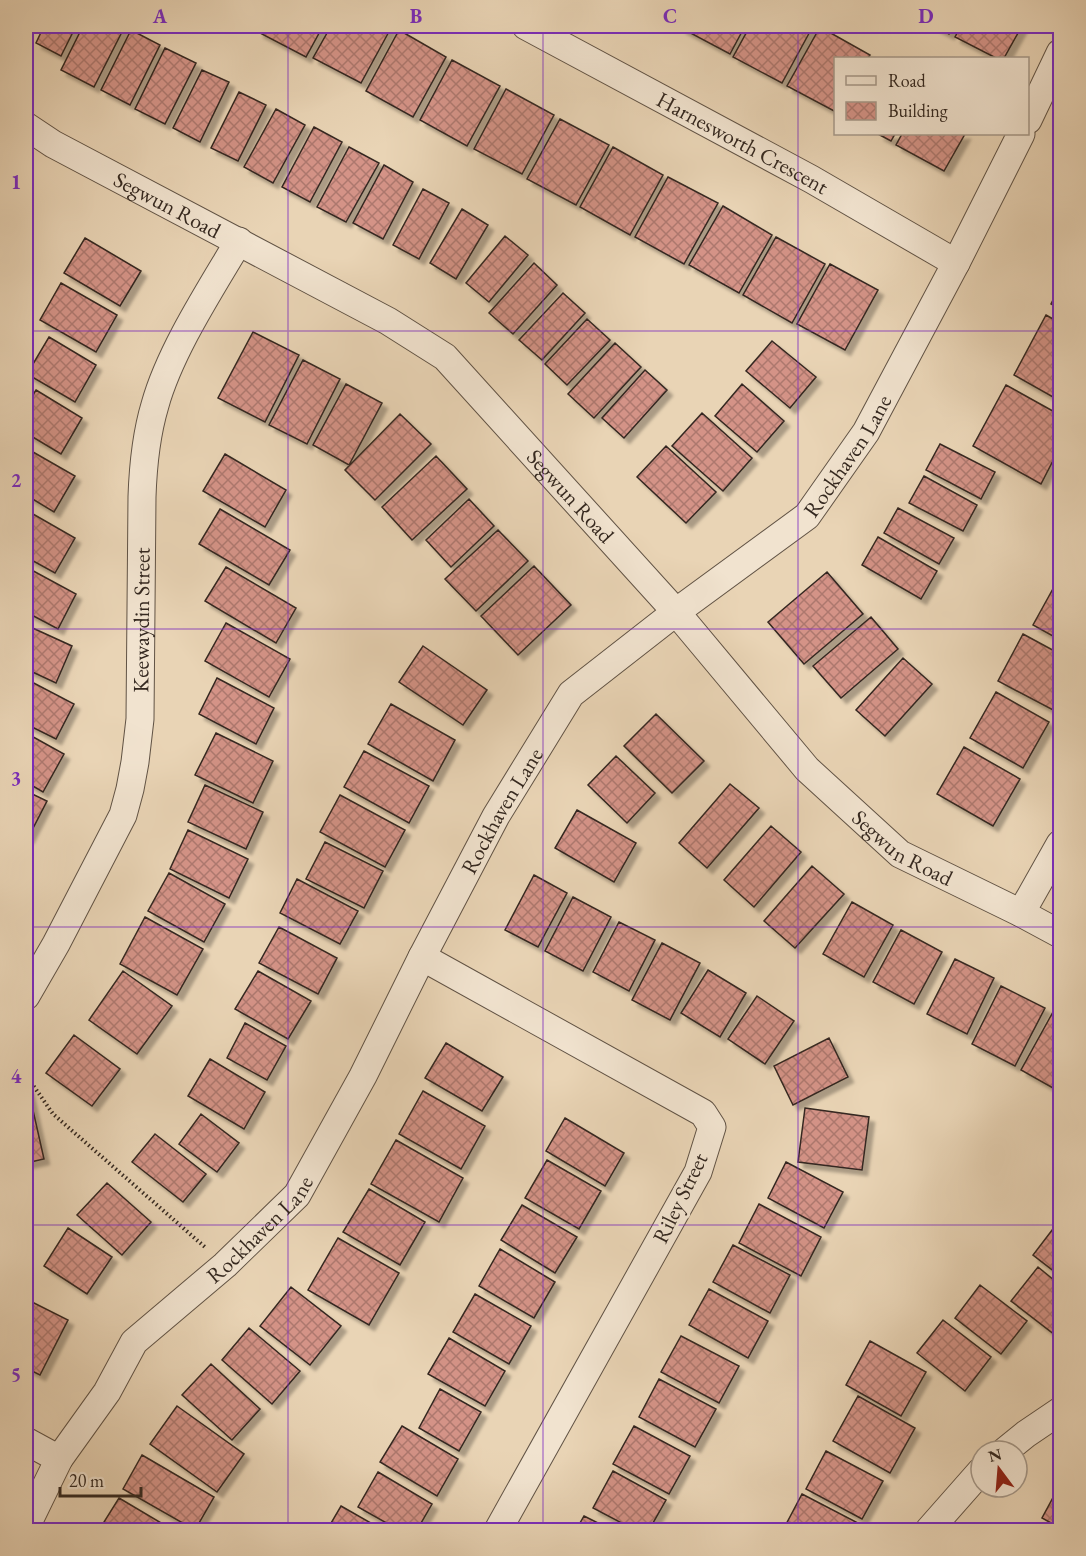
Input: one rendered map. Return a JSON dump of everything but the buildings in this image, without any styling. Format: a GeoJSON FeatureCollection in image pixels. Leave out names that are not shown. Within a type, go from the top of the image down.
{"type":"FeatureCollection","features":[{"type":"Feature","properties":{"kind":"street","name":"Harnesworth Crescent"},"geometry":{"type":"LineString","coordinates":[[526,26],[811,179],[956,263]]}},
{"type":"Feature","properties":{"kind":"street"},"geometry":{"type":"LineString","coordinates":[[1029,118],[1060,53]]}},
{"type":"Feature","properties":{"kind":"street","name":"Segwun Road"},"geometry":{"type":"LineString","coordinates":[[26,126],[53,144],[388,321],[445,357],[676,612],[807,769],[900,854],[1060,934]]}},
{"type":"Feature","properties":{"kind":"street","name":"Rockhaven Lane"},"geometry":{"type":"LineString","coordinates":[[26,1527],[59,1459],[107,1392],[134,1342],[225,1265],[297,1195],[363,1076],[496,816],[571,694],[676,612],[807,516],[866,432],[956,263],[1020,135]]}},
{"type":"Feature","properties":{"kind":"street","name":"Keewaydin Street"},"geometry":{"type":"LineString","coordinates":[[26,996],[56,944],[123,814],[135,762],[140,720],[142,497],[148,433],[155,404],[170,368],[189,328],[239,241]]}},
{"type":"Feature","properties":{"kind":"street"},"geometry":{"type":"LineString","coordinates":[[1022,913],[1060,843]]}},
{"type":"Feature","properties":{"kind":"street","name":"Riley Street"},"geometry":{"type":"LineString","coordinates":[[422,957],[703,1113],[712,1127],[698,1172],[498,1530]]}},
{"type":"Feature","properties":{"kind":"street"},"geometry":{"type":"LineString","coordinates":[[1020,1439],[1060,1412]]}},
{"type":"Feature","properties":{"kind":"street"},"geometry":{"type":"LineString","coordinates":[[26,1441],[59,1459]]}},
{"type":"Feature","properties":{"kind":"street"},"geometry":{"type":"LineString","coordinates":[[929,1530],[969,1485]]}},
{"type":"Feature","properties":{"kind":"path"},"geometry":{"type":"LineString","coordinates":[[26,1075],[53,1114],[225,1265]]}}]}
